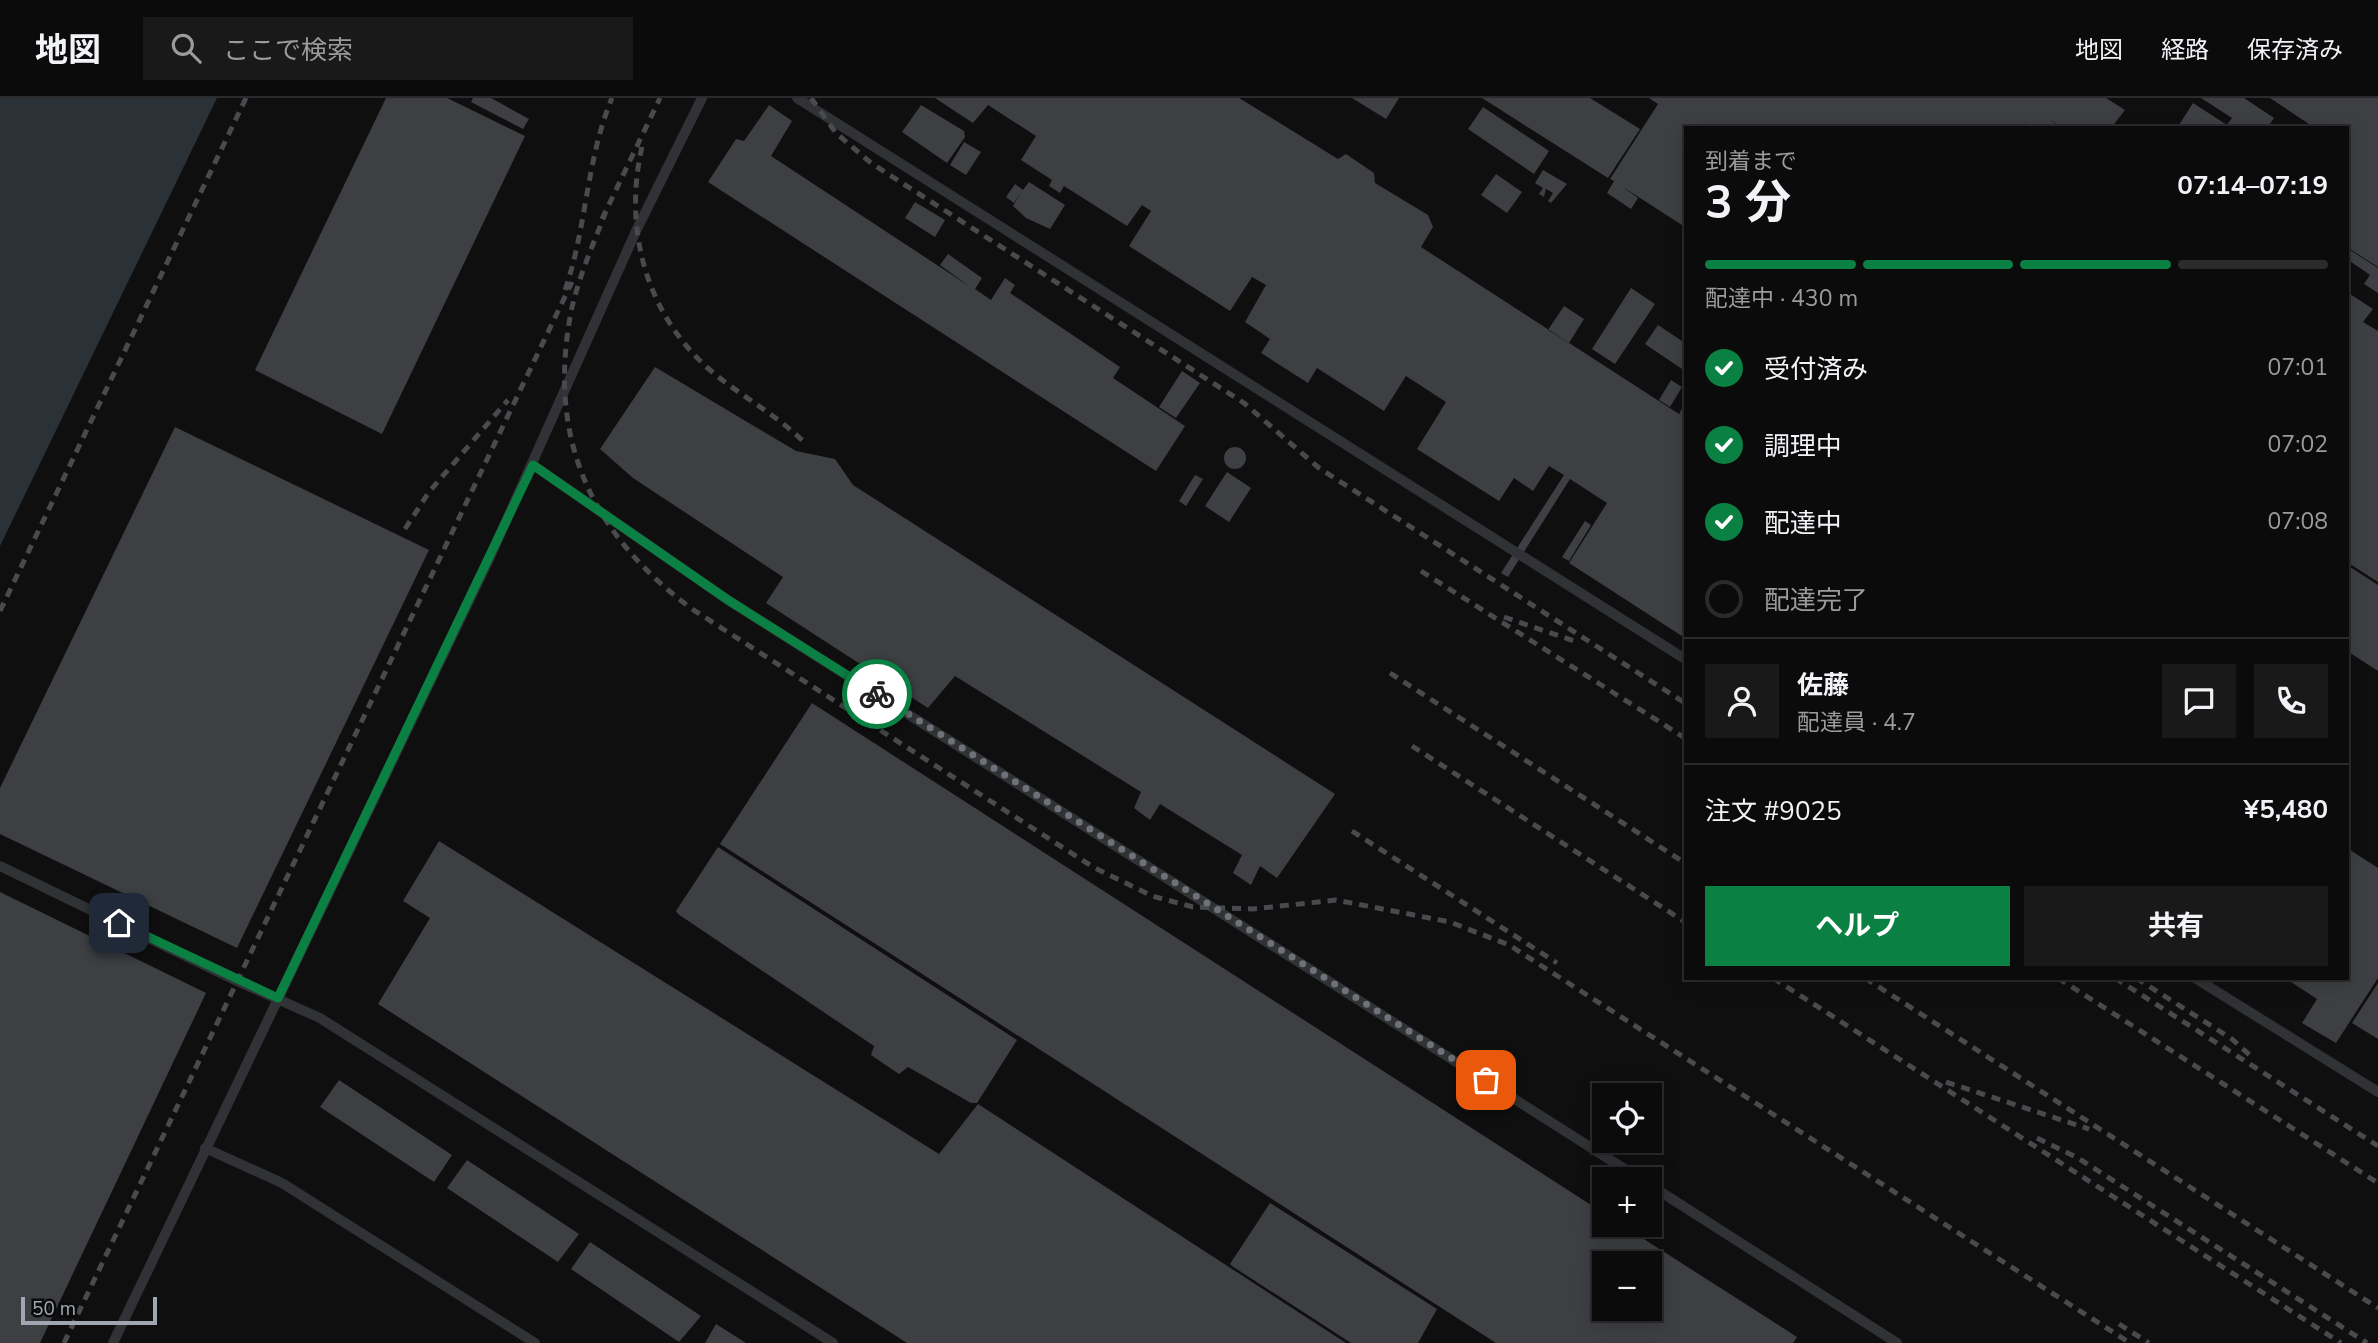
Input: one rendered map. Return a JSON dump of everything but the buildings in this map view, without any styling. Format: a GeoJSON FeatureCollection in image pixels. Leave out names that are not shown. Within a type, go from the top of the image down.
{"type":"FeatureCollection","features":[{"type":"Feature","properties":{"kind":"lane"},"geometry":{"type":"LineString","coordinates":[[113,1343],[533,465],[565,387],[636,231],[702,98]]}},
{"type":"Feature","properties":{"kind":"lane"},"geometry":{"type":"LineString","coordinates":[[797,98],[1684,658]]}},
{"type":"Feature","properties":{"kind":"lane"},"geometry":{"type":"LineString","coordinates":[[533,465],[728,600],[1622,1167]]}},
{"type":"Feature","properties":{"kind":"lane"},"geometry":{"type":"LineString","coordinates":[[0,866],[320,1018],[833,1343]]}},
{"type":"Feature","properties":{"kind":"lane"},"geometry":{"type":"LineString","coordinates":[[2198,980],[2378,1092]]}},
{"type":"Feature","properties":{"kind":"lane"},"geometry":{"type":"LineString","coordinates":[[205,1148],[282,1183],[535,1343]]}},
{"type":"Feature","properties":{"kind":"lane"},"geometry":{"type":"LineString","coordinates":[[1662,1193],[1897,1343]]}},
{"type":"Feature","properties":{"kind":"shaded area"},"geometry":{"type":"Polygon","coordinates":[[[0,98],[217,98],[0,546],[0,98]]]}},
{"type":"Feature","properties":{"kind":"railway"},"geometry":{"type":"LineString","coordinates":[[0,611],[246,98]]}},
{"type":"Feature","properties":{"kind":"railway"},"geometry":{"type":"LineString","coordinates":[[565,290],[578,242],[597,145],[612,98]]}},
{"type":"Feature","properties":{"kind":"railway"},"geometry":{"type":"LineString","coordinates":[[602,219],[660,98]]}},
{"type":"Feature","properties":{"kind":"railway"},"geometry":{"type":"LineString","coordinates":[[811,98],[836,133],[871,163],[1244,403],[1319,468],[1684,702]]}},
{"type":"Feature","properties":{"kind":"railway"},"geometry":{"type":"LineString","coordinates":[[642,147],[637,178],[638,239],[655,296],[688,348],[710,370],[803,441]]}},
{"type":"Feature","properties":{"kind":"railway"},"geometry":{"type":"LineString","coordinates":[[606,211],[571,312],[565,358],[565,401],[572,441],[584,479],[603,515],[627,548],[657,580],[692,609],[1093,867],[1152,896],[1193,907],[1253,909],[1336,900],[1450,922],[1509,945],[2130,1343]]}},
{"type":"Feature","properties":{"kind":"railway"},"geometry":{"type":"LineString","coordinates":[[64,1343],[572,282]]}},
{"type":"Feature","properties":{"kind":"railway"},"geometry":{"type":"LineString","coordinates":[[405,529],[429,492],[508,400]]}},
{"type":"Feature","properties":{"kind":"railway"},"geometry":{"type":"LineString","coordinates":[[1421,571],[1684,737]]}},
{"type":"Feature","properties":{"kind":"railway"},"geometry":{"type":"LineString","coordinates":[[1504,617],[1577,642]]}},
{"type":"Feature","properties":{"kind":"railway"},"geometry":{"type":"LineString","coordinates":[[1390,673],[1684,862]]}},
{"type":"Feature","properties":{"kind":"railway"},"geometry":{"type":"LineString","coordinates":[[1412,746],[1684,921]]}},
{"type":"Feature","properties":{"kind":"railway"},"geometry":{"type":"LineString","coordinates":[[1352,831],[1557,963]]}},
{"type":"Feature","properties":{"kind":"railway"},"geometry":{"type":"LineString","coordinates":[[1776,980],[2341,1343]]}},
{"type":"Feature","properties":{"kind":"railway"},"geometry":{"type":"LineString","coordinates":[[1868,980],[2378,1308]]}},
{"type":"Feature","properties":{"kind":"railway"},"geometry":{"type":"LineString","coordinates":[[2061,980],[2378,1183]]}},
{"type":"Feature","properties":{"kind":"railway"},"geometry":{"type":"LineString","coordinates":[[2118,980],[2378,1146]]}},
{"type":"Feature","properties":{"kind":"railway"},"geometry":{"type":"LineString","coordinates":[[2139,980],[2232,1039],[2254,1059]]}},
{"type":"Feature","properties":{"kind":"railway"},"geometry":{"type":"LineString","coordinates":[[1946,1082],[2089,1129]]}},
{"type":"Feature","properties":{"kind":"railway"},"geometry":{"type":"LineString","coordinates":[[2037,1138],[2078,1158],[2367,1343]]}},
{"type":"Feature","properties":{"kind":"railway"},"geometry":{"type":"LineString","coordinates":[[2119,1324],[2149,1343]]}},
{"type":"Feature","properties":{"kind":"way so far"},"geometry":{"type":"LineString","coordinates":[[877,694],[1486,1080]]}},
{"type":"Feature","properties":{"kind":"route"},"geometry":{"type":"LineString","coordinates":[[119,923],[237,981],[278,998],[533,465],[728,600],[877,694]]}}]}
